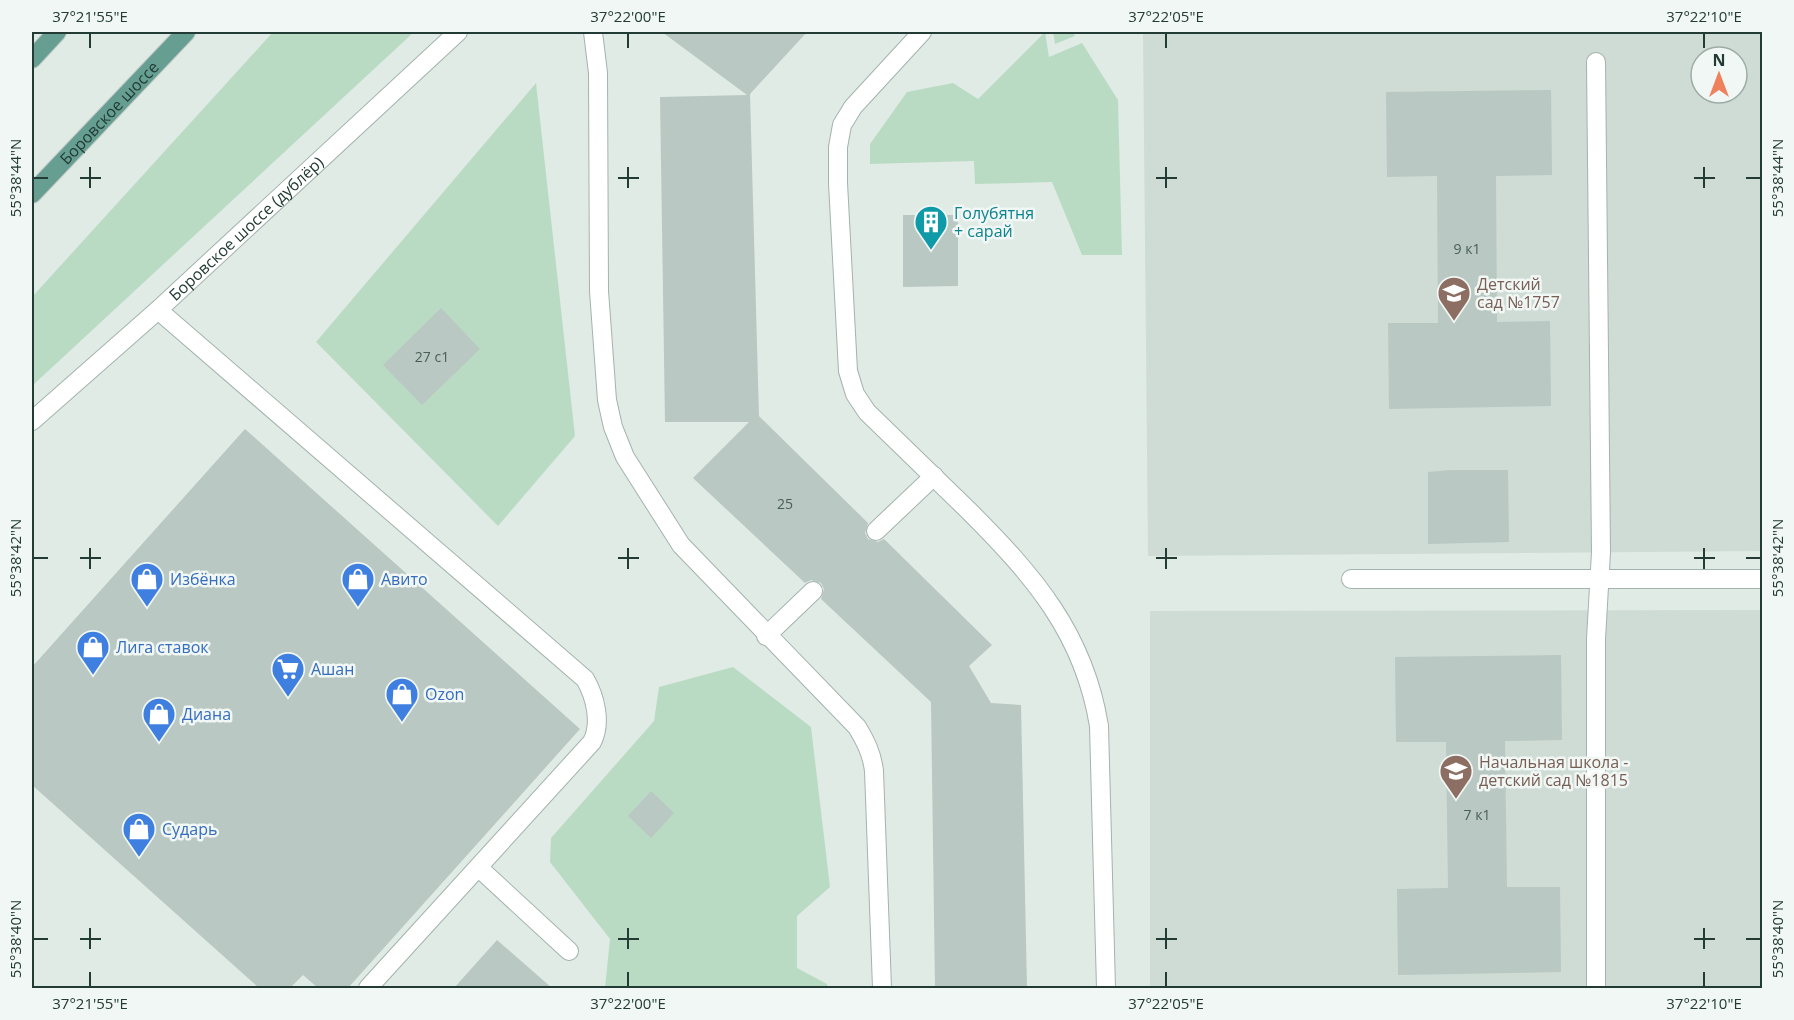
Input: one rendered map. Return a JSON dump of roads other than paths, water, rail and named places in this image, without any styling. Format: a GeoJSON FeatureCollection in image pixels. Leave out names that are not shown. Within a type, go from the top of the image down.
{"type":"FeatureCollection","features":[{"type":"Feature","properties":{"kind":"main road"},"geometry":{"type":"LineString","coordinates":[[32,59],[57,32]]}},
{"type":"Feature","properties":{"kind":"main road","name":"Боровское шоссе"},"geometry":{"type":"LineString","coordinates":[[32,194],[186,32]]}},
{"type":"Feature","properties":{"kind":"street","name":"Боровское шоссе (дублёр)"},"geometry":{"type":"LineString","coordinates":[[32,421],[158,310],[458,32]]}},
{"type":"Feature","properties":{"kind":"street"},"geometry":{"type":"LineString","coordinates":[[922,32],[853,107],[842,125],[838,147],[838,183],[848,370],[855,394],[867,412],[1017,560],[1070,634],[1084,666],[1094,697],[1099,726],[1106,988]]}},
{"type":"Feature","properties":{"kind":"street"},"geometry":{"type":"LineString","coordinates":[[596,33],[598,291],[607,400],[613,427],[625,457],[681,545],[766,636],[857,727],[872,755],[882,988]]}},
{"type":"Feature","properties":{"kind":"street"},"geometry":{"type":"LineString","coordinates":[[1596,62],[1600,578],[1596,639],[1596,988]]}},
{"type":"Feature","properties":{"kind":"street"},"geometry":{"type":"LineString","coordinates":[[158,310],[576,672],[591,690],[596,725],[592,742],[368,988]]}},
{"type":"Feature","properties":{"kind":"street"},"geometry":{"type":"LineString","coordinates":[[876,531],[934,476]]}},
{"type":"Feature","properties":{"kind":"street"},"geometry":{"type":"LineString","coordinates":[[1351,579],[1762,579]]}},
{"type":"Feature","properties":{"kind":"street"},"geometry":{"type":"LineString","coordinates":[[766,636],[813,591]]}},
{"type":"Feature","properties":{"kind":"street"},"geometry":{"type":"LineString","coordinates":[[479,868],[569,951]]}},
{"type":"Feature","properties":{"kind":"place","name":"Голубятня + сарай"},"geometry":{"type":"Point","coordinates":[931,251]}},
{"type":"Feature","properties":{"kind":"place","name":"Детский сад №1757"},"geometry":{"type":"Point","coordinates":[1454,322]}},
{"type":"Feature","properties":{"kind":"place","name":"Избёнка"},"geometry":{"type":"Point","coordinates":[147,608]}},
{"type":"Feature","properties":{"kind":"place","name":"Авито"},"geometry":{"type":"Point","coordinates":[358,608]}},
{"type":"Feature","properties":{"kind":"place","name":"Лига ставок"},"geometry":{"type":"Point","coordinates":[93,676]}},
{"type":"Feature","properties":{"kind":"place","name":"Ашан"},"geometry":{"type":"Point","coordinates":[288,698]}},
{"type":"Feature","properties":{"kind":"place","name":"Ozon"},"geometry":{"type":"Point","coordinates":[402,723]}},
{"type":"Feature","properties":{"kind":"place","name":"Диана"},"geometry":{"type":"Point","coordinates":[159,743]}},
{"type":"Feature","properties":{"kind":"place","name":"Начальная школа - детский сад №1815"},"geometry":{"type":"Point","coordinates":[1456,800]}},
{"type":"Feature","properties":{"kind":"place","name":"Сударь"},"geometry":{"type":"Point","coordinates":[139,858]}}]}
